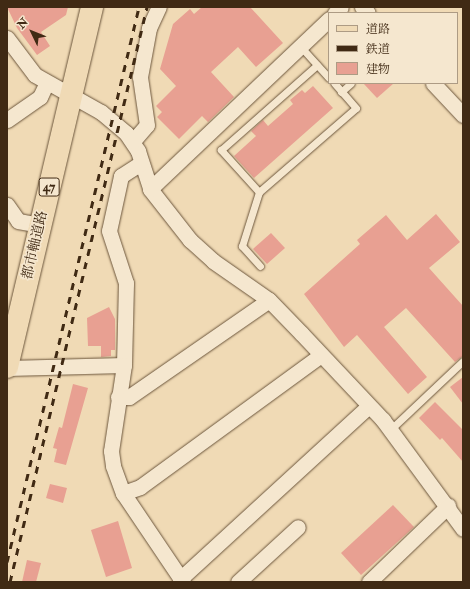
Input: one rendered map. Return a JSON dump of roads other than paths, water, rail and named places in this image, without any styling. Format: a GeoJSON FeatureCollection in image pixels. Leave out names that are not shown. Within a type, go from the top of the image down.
{"type":"FeatureCollection","features":[{"type":"Feature","properties":{"kind":"main road","name":"都市軸道路"},"geometry":{"type":"LineString","coordinates":[[7,367],[92,7]]}},
{"type":"Feature","properties":{"kind":"street"},"geometry":{"type":"LineString","coordinates":[[133,141],[147,124],[140,78],[149,28],[159,7]]}},
{"type":"Feature","properties":{"kind":"street"},"geometry":{"type":"LineString","coordinates":[[150,189],[328,20]]}},
{"type":"Feature","properties":{"kind":"street"},"geometry":{"type":"LineString","coordinates":[[8,44],[35,75],[46,84],[101,112],[133,141],[150,189],[190,240],[213,261],[269,300],[322,355],[390,430],[448,506],[463,529]]}},
{"type":"Feature","properties":{"kind":"street"},"geometry":{"type":"LineString","coordinates":[[7,120],[40,97],[46,84]]}},
{"type":"Feature","properties":{"kind":"street"},"geometry":{"type":"LineString","coordinates":[[434,84],[463,115]]}},
{"type":"Feature","properties":{"kind":"street"},"geometry":{"type":"LineString","coordinates":[[141,163],[121,176],[109,231],[126,283],[124,365],[118,396],[111,451],[113,466],[123,492],[181,580],[369,406]]}},
{"type":"Feature","properties":{"kind":"street"},"geometry":{"type":"LineString","coordinates":[[7,205],[18,221],[40,225]]}},
{"type":"Feature","properties":{"kind":"street"},"geometry":{"type":"LineString","coordinates":[[118,396],[129,397],[269,300]]}},
{"type":"Feature","properties":{"kind":"street"},"geometry":{"type":"LineString","coordinates":[[123,492],[140,487],[322,355]]}},
{"type":"Feature","properties":{"kind":"street"},"geometry":{"type":"LineString","coordinates":[[7,367],[124,365]]}},
{"type":"Feature","properties":{"kind":"street"},"geometry":{"type":"LineString","coordinates":[[369,582],[448,506]]}},
{"type":"Feature","properties":{"kind":"street"},"geometry":{"type":"LineString","coordinates":[[238,582],[298,527]]}},
{"type":"Feature","properties":{"kind":"lane"},"geometry":{"type":"LineString","coordinates":[[300,46],[328,77]]}},
{"type":"Feature","properties":{"kind":"lane"},"geometry":{"type":"LineString","coordinates":[[259,192],[239,175],[221,150],[317,65]]}},
{"type":"Feature","properties":{"kind":"lane"},"geometry":{"type":"LineString","coordinates":[[260,266],[242,246],[259,192],[356,108],[335,84]]}},
{"type":"Feature","properties":{"kind":"lane"},"geometry":{"type":"LineString","coordinates":[[342,92],[350,84]]}},
{"type":"Feature","properties":{"kind":"lane"},"geometry":{"type":"LineString","coordinates":[[390,430],[463,361]]}},
{"type":"Feature","properties":{"kind":"railway"},"geometry":{"type":"LineString","coordinates":[[7,562],[139,7]]}},
{"type":"Feature","properties":{"kind":"railway"},"geometry":{"type":"LineString","coordinates":[[10,582],[147,7]]}}]}
